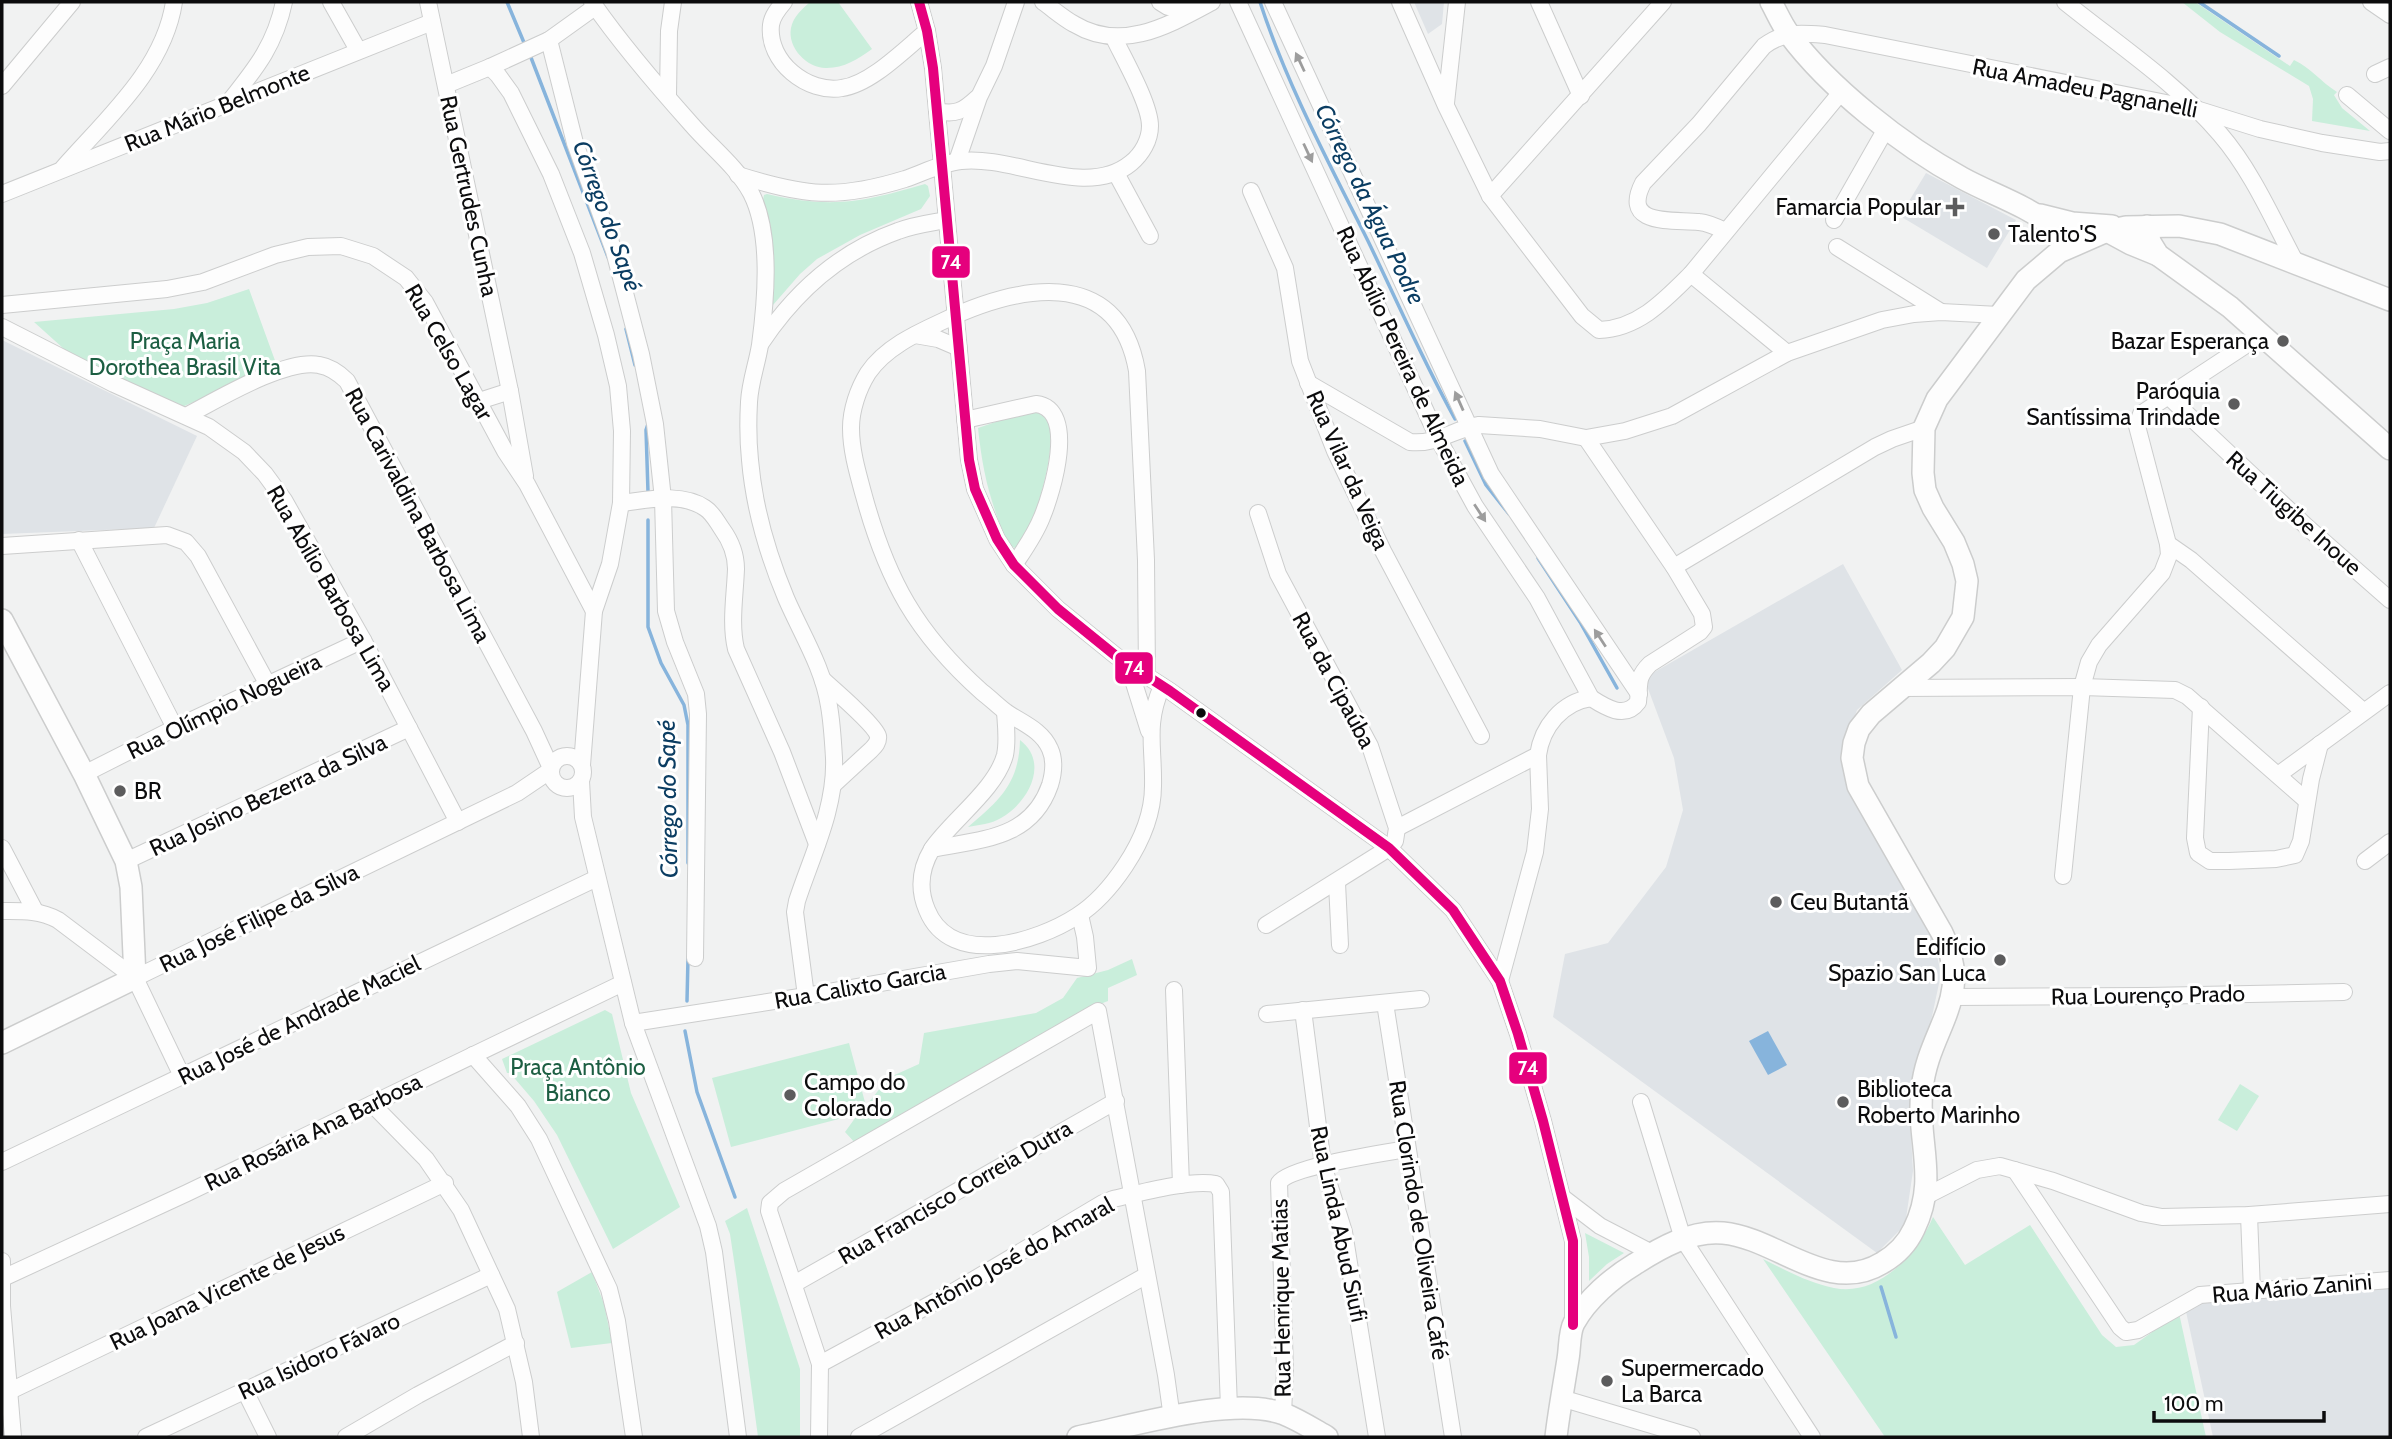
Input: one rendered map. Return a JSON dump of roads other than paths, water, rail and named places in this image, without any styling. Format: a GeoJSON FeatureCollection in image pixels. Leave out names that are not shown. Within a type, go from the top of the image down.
{"type":"FeatureCollection","features":[{"type":"Feature","properties":{"kind":"main road"},"geometry":{"type":"LineString","coordinates":[[1771,2],[1788,33],[1814,65],[1842,91],[1887,127],[1960,177],[2052,226],[2070,246]]}},
{"type":"Feature","properties":{"kind":"main road"},"geometry":{"type":"LineString","coordinates":[[2031,213],[2072,223],[2136,228],[2194,228],[2220,234],[2390,300]]}},
{"type":"Feature","properties":{"kind":"main road"},"geometry":{"type":"LineString","coordinates":[[1556,1437],[1573,1325],[1588,1305],[1620,1273],[1652,1253],[1683,1239],[1708,1233],[1735,1235],[1832,1273],[1861,1273],[1886,1261],[1907,1242],[1920,1216],[1926,1196],[1923,1080],[1952,997],[1955,966],[1952,951],[1858,786],[1854,775],[1854,743],[1859,729],[1871,715],[1945,648],[1963,617],[1967,581],[1963,564],[1925,490],[1924,428],[1937,399],[1999,314],[2045,262],[2070,246],[2136,228]]}},
{"type":"Feature","properties":{"kind":"main road"},"geometry":{"type":"LineString","coordinates":[[2136,228],[2158,255]]}},
{"type":"Feature","properties":{"kind":"main road"},"geometry":{"type":"LineString","coordinates":[[2136,228],[2131,244],[2158,255],[2230,307],[2390,449]]}},
{"type":"Feature","properties":{"kind":"main road"},"geometry":{"type":"LineString","coordinates":[[2136,228],[2166,249],[2178,268]]}},
{"type":"Feature","properties":{"kind":"main road"},"geometry":{"type":"LineString","coordinates":[[2,620],[84,774],[126,861],[131,887],[135,978]]}},
{"type":"Feature","properties":{"kind":"main road","name":"Rua José Filipe da Silva"},"geometry":{"type":"LineString","coordinates":[[2,1043],[135,978]]}},
{"type":"Feature","properties":{"kind":"main road"},"geometry":{"type":"LineString","coordinates":[[1078,1437],[1229,1408],[1283,1413],[1327,1437]]}},
{"type":"Feature","properties":{"kind":"street"},"geometry":{"type":"LineString","coordinates":[[2,86],[72,2]]}},
{"type":"Feature","properties":{"kind":"street"},"geometry":{"type":"LineString","coordinates":[[62,170],[147,70],[164,35],[174,2]]}},
{"type":"Feature","properties":{"kind":"street"},"geometry":{"type":"LineString","coordinates":[[228,104],[265,54],[279,24],[284,2]]}},
{"type":"Feature","properties":{"kind":"street"},"geometry":{"type":"LineString","coordinates":[[331,2],[358,50]]}},
{"type":"Feature","properties":{"kind":"street","name":"Rua Gertrudes Cunha"},"geometry":{"type":"LineString","coordinates":[[428,2],[527,484]]}},
{"type":"Feature","properties":{"kind":"street"},"geometry":{"type":"LineString","coordinates":[[668,94],[668,42],[673,2]]}},
{"type":"Feature","properties":{"kind":"street"},"geometry":{"type":"LineString","coordinates":[[784,2],[773,17],[772,40],[789,69],[806,83],[817,87],[843,88],[855,85],[927,32]]}},
{"type":"Feature","properties":{"kind":"street"},"geometry":{"type":"LineString","coordinates":[[919,2],[927,32],[937,111],[950,163],[946,220],[969,460],[975,489],[987,518],[1014,565],[1058,609],[1128,664],[1389,848],[1453,910],[1500,981],[1543,1121],[1573,1241],[1573,1325]]}},
{"type":"Feature","properties":{"kind":"street"},"geometry":{"type":"LineString","coordinates":[[950,163],[994,66],[1016,2]]}},
{"type":"Feature","properties":{"kind":"street"},"geometry":{"type":"LineString","coordinates":[[1043,2],[1075,25],[1114,38],[1137,36],[1169,26],[1206,5]]}},
{"type":"Feature","properties":{"kind":"street"},"geometry":{"type":"LineString","coordinates":[[1160,2],[1168,7],[1186,9],[1206,5]]}},
{"type":"Feature","properties":{"kind":"street","name":"Rua Abílio Pereira de Almeida"},"geometry":{"type":"LineString","coordinates":[[1238,2],[1439,440],[1475,506],[1538,598],[1591,698]]}},
{"type":"Feature","properties":{"kind":"street","name":"Rua Abílio Pereira de Almeida"},"geometry":{"type":"LineString","coordinates":[[1273,2],[1483,458],[1506,499],[1639,694]]}},
{"type":"Feature","properties":{"kind":"street"},"geometry":{"type":"LineString","coordinates":[[1400,2],[1490,197],[1582,316],[1595,328],[1605,330],[1627,324],[1647,314],[1690,274],[1842,91]]}},
{"type":"Feature","properties":{"kind":"street"},"geometry":{"type":"LineString","coordinates":[[1446,106],[1457,2]]}},
{"type":"Feature","properties":{"kind":"street"},"geometry":{"type":"LineString","coordinates":[[1539,2],[1581,96]]}},
{"type":"Feature","properties":{"kind":"street"},"geometry":{"type":"LineString","coordinates":[[2065,2],[2168,84],[2220,135],[2235,155],[2296,263]]}},
{"type":"Feature","properties":{"kind":"street"},"geometry":{"type":"LineString","coordinates":[[2371,2],[2390,15]]}},
{"type":"Feature","properties":{"kind":"street"},"geometry":{"type":"LineString","coordinates":[[446,85],[545,42],[594,4],[626,47],[751,193],[765,255],[760,345],[749,401],[750,461],[754,489],[770,553],[823,680],[830,714],[834,784],[795,912],[806,996]]}},
{"type":"Feature","properties":{"kind":"street"},"geometry":{"type":"LineString","coordinates":[[1490,197],[1581,96],[1655,5]]}},
{"type":"Feature","properties":{"kind":"street","name":"Rua Mário Belmonte"},"geometry":{"type":"LineString","coordinates":[[2,194],[432,22]]}},
{"type":"Feature","properties":{"kind":"street"},"geometry":{"type":"LineString","coordinates":[[1725,231],[1703,222],[1653,219],[1641,210],[1639,190],[1764,46],[1774,38],[1788,33]]}},
{"type":"Feature","properties":{"kind":"street","name":"Rua Amadeu Pagnanelli"},"geometry":{"type":"LineString","coordinates":[[1788,33],[1825,35],[2196,110],[2260,130],[2322,143],[2385,152]]}},
{"type":"Feature","properties":{"kind":"street"},"geometry":{"type":"LineString","coordinates":[[738,175],[769,185],[832,195],[876,188],[950,163],[984,161],[1093,179],[1116,173],[1139,156],[1146,144],[1150,124],[1148,113],[1114,38]]}},
{"type":"Feature","properties":{"kind":"street"},"geometry":{"type":"LineString","coordinates":[[545,42],[575,143],[614,251],[641,354],[655,424],[663,499],[666,611],[674,642],[696,694],[698,713],[695,958]]}},
{"type":"Feature","properties":{"kind":"street"},"geometry":{"type":"LineString","coordinates":[[490,67],[511,93],[551,174],[589,277],[618,386],[622,431],[621,503],[610,564],[594,611],[585,714],[564,771]]}},
{"type":"Feature","properties":{"kind":"street"},"geometry":{"type":"LineString","coordinates":[[2347,95],[2390,131]]}},
{"type":"Feature","properties":{"kind":"street"},"geometry":{"type":"LineString","coordinates":[[937,111],[957,113],[979,97]]}},
{"type":"Feature","properties":{"kind":"street"},"geometry":{"type":"LineString","coordinates":[[1833,220],[1887,127]]}},
{"type":"Feature","properties":{"kind":"street"},"geometry":{"type":"LineString","coordinates":[[1116,173],[1150,236]]}},
{"type":"Feature","properties":{"kind":"street","name":"Rua Vilar da Veiga"},"geometry":{"type":"LineString","coordinates":[[1251,191],[1285,268],[1296,342],[1308,383],[1335,451],[1383,551],[1481,736]]}},
{"type":"Feature","properties":{"kind":"street"},"geometry":{"type":"LineString","coordinates":[[760,345],[785,309],[816,277],[833,264],[899,230],[946,220]]}},
{"type":"Feature","properties":{"kind":"street","name":"Rua Celso Lagar"},"geometry":{"type":"LineString","coordinates":[[2,305],[167,289],[203,282],[293,249],[322,246],[354,249],[390,265],[416,289],[505,450],[527,484],[594,611]]}},
{"type":"Feature","properties":{"kind":"street"},"geometry":{"type":"LineString","coordinates":[[1837,247],[1941,312]]}},
{"type":"Feature","properties":{"kind":"street"},"geometry":{"type":"LineString","coordinates":[[1690,274],[1787,353]]}},
{"type":"Feature","properties":{"kind":"street"},"geometry":{"type":"LineString","coordinates":[[932,849],[991,838],[1022,825],[1041,806],[1052,777],[1051,750],[1034,729],[1005,712],[959,671],[930,639],[910,610],[884,561],[858,476],[851,428],[852,415],[861,387],[878,361],[915,335],[956,315],[1023,293],[1060,291],[1091,300],[1114,319],[1133,349],[1140,415],[1147,676]]}},
{"type":"Feature","properties":{"kind":"street"},"geometry":{"type":"LineString","coordinates":[[1308,383],[1401,438],[1421,443],[1439,440],[1470,426],[1540,429],[1586,438],[1625,431],[1672,415],[1787,353],[1882,320],[1941,312],[1999,314]]}},
{"type":"Feature","properties":{"kind":"street","name":"Rua Abílio Barbosa Lima"},"geometry":{"type":"LineString","coordinates":[[2,327],[114,384],[186,415],[228,439],[265,474],[284,500],[363,640],[458,822]]}},
{"type":"Feature","properties":{"kind":"street"},"geometry":{"type":"LineString","coordinates":[[915,335],[938,339],[959,348]]}},
{"type":"Feature","properties":{"kind":"street"},"geometry":{"type":"LineString","coordinates":[[2063,876],[2082,687],[2088,662],[2099,645],[2162,573],[2169,555],[2137,426],[2141,414],[2261,335]]}},
{"type":"Feature","properties":{"kind":"street","name":"Rua Carivaldina Barbosa Lima"},"geometry":{"type":"LineString","coordinates":[[186,415],[291,366],[318,365],[338,373],[347,381],[534,731],[564,771],[583,817],[633,1023],[708,1226],[714,1252],[738,1437]]}},
{"type":"Feature","properties":{"kind":"street"},"geometry":{"type":"LineString","coordinates":[[479,401],[510,391]]}},
{"type":"Feature","properties":{"kind":"street","name":"Rua Tiugibe Inoue"},"geometry":{"type":"LineString","coordinates":[[2168,396],[2307,527],[2390,600]]}},
{"type":"Feature","properties":{"kind":"street"},"geometry":{"type":"LineString","coordinates":[[965,420],[1035,404],[1052,412],[1056,423],[1058,451],[1050,497],[1030,541],[1014,565]]}},
{"type":"Feature","properties":{"kind":"street"},"geometry":{"type":"LineString","coordinates":[[1674,567],[1875,447],[1924,428]]}},
{"type":"Feature","properties":{"kind":"street"},"geometry":{"type":"LineString","coordinates":[[1500,981],[1535,852],[1540,810],[1538,755],[1543,736],[1554,718],[1575,702],[1591,698],[1609,708],[1625,711],[1635,707],[1639,694],[1639,677],[1643,671],[1700,632],[1705,623],[1674,567],[1586,438]]}},
{"type":"Feature","properties":{"kind":"street"},"geometry":{"type":"LineString","coordinates":[[621,503],[663,499],[688,501],[707,509],[725,533],[736,565],[733,636],[736,649],[782,752],[817,844]]}},
{"type":"Feature","properties":{"kind":"street","name":"Rua da Cipaúba"},"geometry":{"type":"LineString","coordinates":[[1258,513],[1278,574],[1370,746],[1397,828]]}},
{"type":"Feature","properties":{"kind":"street"},"geometry":{"type":"LineString","coordinates":[[2,546],[160,535],[179,538],[198,556],[268,685]]}},
{"type":"Feature","properties":{"kind":"street"},"geometry":{"type":"LineString","coordinates":[[79,540],[175,728]]}},
{"type":"Feature","properties":{"kind":"street"},"geometry":{"type":"LineString","coordinates":[[2168,544],[2363,711]]}},
{"type":"Feature","properties":{"kind":"street","name":"Rua Olímpio Nogueira"},"geometry":{"type":"LineString","coordinates":[[84,774],[363,640]]}},
{"type":"Feature","properties":{"kind":"street"},"geometry":{"type":"LineString","coordinates":[[1128,664],[1150,737]]}},
{"type":"Feature","properties":{"kind":"street"},"geometry":{"type":"LineString","coordinates":[[823,680],[866,720],[878,736],[876,746],[834,784]]}},
{"type":"Feature","properties":{"kind":"street"},"geometry":{"type":"LineString","coordinates":[[1005,712],[1007,736],[1001,766],[983,791],[932,849],[923,868],[921,894],[930,919],[952,940],[979,945],[1024,940],[1051,931],[1080,915],[1112,883],[1135,851],[1148,819],[1153,788],[1150,737],[1156,701],[1162,686]]}},
{"type":"Feature","properties":{"kind":"street"},"geometry":{"type":"LineString","coordinates":[[1899,688],[2165,688],[2187,696],[2201,707],[2307,802]]}},
{"type":"Feature","properties":{"kind":"street"},"geometry":{"type":"LineString","coordinates":[[2278,775],[2390,693]]}},
{"type":"Feature","properties":{"kind":"street"},"geometry":{"type":"LineString","coordinates":[[2201,707],[2195,838],[2201,857],[2210,861],[2292,857],[2298,851],[2320,744]]}},
{"type":"Feature","properties":{"kind":"street","name":"Rua Josino Bezerra da Silva"},"geometry":{"type":"LineString","coordinates":[[126,861],[409,728]]}},
{"type":"Feature","properties":{"kind":"street"},"geometry":{"type":"LineString","coordinates":[[1266,925],[1389,848],[1395,841],[1397,828],[1538,755]]}},
{"type":"Feature","properties":{"kind":"street","name":"Rua José Filipe da Silva"},"geometry":{"type":"LineString","coordinates":[[135,978],[564,771]]}},
{"type":"Feature","properties":{"kind":"street"},"geometry":{"type":"LineString","coordinates":[[2365,861],[2390,842]]}},
{"type":"Feature","properties":{"kind":"street"},"geometry":{"type":"LineString","coordinates":[[2,848],[30,911]]}},
{"type":"Feature","properties":{"kind":"street","name":"Rua José de Andrade Maciel"},"geometry":{"type":"LineString","coordinates":[[2,1162],[597,878]]}},
{"type":"Feature","properties":{"kind":"street"},"geometry":{"type":"LineString","coordinates":[[1337,883],[1340,945]]}},
{"type":"Feature","properties":{"kind":"street"},"geometry":{"type":"LineString","coordinates":[[2,911],[30,911],[58,920],[135,978],[182,1076]]}},
{"type":"Feature","properties":{"kind":"street"},"geometry":{"type":"LineString","coordinates":[[2,923],[30,911]]}},
{"type":"Feature","properties":{"kind":"street","name":"Rua Calixto Garcia"},"geometry":{"type":"LineString","coordinates":[[633,1023],[806,996],[965,967],[1017,961],[1088,968],[1080,915]]}},
{"type":"Feature","properties":{"kind":"street","name":"Rua Rosária Ana Barbosa"},"geometry":{"type":"LineString","coordinates":[[3,1278],[187,1193],[623,983]]}},
{"type":"Feature","properties":{"kind":"street"},"geometry":{"type":"LineString","coordinates":[[1174,990],[1181,1185]]}},
{"type":"Feature","properties":{"kind":"street","name":"Rua Lourenço Prado"},"geometry":{"type":"LineString","coordinates":[[1952,997],[2344,992]]}},
{"type":"Feature","properties":{"kind":"street"},"geometry":{"type":"LineString","coordinates":[[1267,1014],[1421,999]]}},
{"type":"Feature","properties":{"kind":"street","name":"Rua Clorindo de Oliveira Café"},"geometry":{"type":"LineString","coordinates":[[1385,1003],[1453,1437]]}},
{"type":"Feature","properties":{"kind":"street","name":"Rua Linda Abud Siufi"},"geometry":{"type":"LineString","coordinates":[[1303,1010],[1323,1165],[1344,1232],[1377,1437]]}},
{"type":"Feature","properties":{"kind":"street"},"geometry":{"type":"LineString","coordinates":[[819,1437],[820,1364],[769,1212],[770,1202],[784,1191],[1098,1011],[1172,1418]]}},
{"type":"Feature","properties":{"kind":"street"},"geometry":{"type":"LineString","coordinates":[[473,1055],[518,1106],[539,1139],[609,1289],[617,1321],[634,1437]]}},
{"type":"Feature","properties":{"kind":"street","name":"Rua Francisco Correia Dutra"},"geometry":{"type":"LineString","coordinates":[[794,1284],[1116,1101]]}},
{"type":"Feature","properties":{"kind":"street"},"geometry":{"type":"LineString","coordinates":[[1641,1102],[1683,1239],[1812,1437]]}},
{"type":"Feature","properties":{"kind":"street"},"geometry":{"type":"LineString","coordinates":[[372,1104],[426,1159],[461,1210],[507,1309],[524,1382],[530,1437]]}},
{"type":"Feature","properties":{"kind":"street"},"geometry":{"type":"LineString","coordinates":[[1526,1124],[1543,1121]]}},
{"type":"Feature","properties":{"kind":"street"},"geometry":{"type":"LineString","coordinates":[[1323,1165],[1407,1149]]}},
{"type":"Feature","properties":{"kind":"street","name":"Rua Henrique Matias"},"geometry":{"type":"LineString","coordinates":[[1283,1413],[1279,1183],[1287,1175],[1323,1165]]}},
{"type":"Feature","properties":{"kind":"street"},"geometry":{"type":"LineString","coordinates":[[1926,1196],[1977,1170],[2000,1166],[2141,1213],[2162,1217],[2249,1215],[2390,1204]]}},
{"type":"Feature","properties":{"kind":"street","name":"Rua Mário Zanini"},"geometry":{"type":"LineString","coordinates":[[2015,1170],[2126,1332],[2138,1330],[2194,1297],[2390,1280]]}},
{"type":"Feature","properties":{"kind":"street","name":"Rua Joana Vicente de Jesus"},"geometry":{"type":"LineString","coordinates":[[10,1391],[444,1183]]}},
{"type":"Feature","properties":{"kind":"street","name":"Rua Antônio José do Amaral"},"geometry":{"type":"LineString","coordinates":[[820,1364],[953,1293],[1103,1203],[1181,1185],[1216,1184],[1221,1192],[1229,1408]]}},
{"type":"Feature","properties":{"kind":"street"},"geometry":{"type":"LineString","coordinates":[[1562,1197],[1600,1226],[1652,1253]]}},
{"type":"Feature","properties":{"kind":"street"},"geometry":{"type":"LineString","coordinates":[[2249,1215],[2252,1291]]}},
{"type":"Feature","properties":{"kind":"street"},"geometry":{"type":"LineString","coordinates":[[1568,1223],[1589,1218]]}},
{"type":"Feature","properties":{"kind":"street"},"geometry":{"type":"LineString","coordinates":[[2,1261],[2,1306],[13,1437]]}},
{"type":"Feature","properties":{"kind":"street","name":"Rua Isidoro Fávaro"},"geometry":{"type":"LineString","coordinates":[[146,1437],[170,1432],[245,1391],[491,1275]]}},
{"type":"Feature","properties":{"kind":"street"},"geometry":{"type":"LineString","coordinates":[[859,1437],[1147,1275]]}},
{"type":"Feature","properties":{"kind":"street"},"geometry":{"type":"LineString","coordinates":[[346,1437],[516,1343]]}},
{"type":"Feature","properties":{"kind":"street"},"geometry":{"type":"LineString","coordinates":[[245,1391],[268,1437]]}},
{"type":"Feature","properties":{"kind":"street"},"geometry":{"type":"LineString","coordinates":[[1561,1398],[1692,1437]]}},
{"type":"Feature","properties":{"kind":"water"},"geometry":{"type":"Polygon","coordinates":[[[1768,1031],[1787,1065],[1768,1075],[1749,1041],[1768,1031]]]}},
{"type":"Feature","properties":{"kind":"waterway","name":"Córrego do Sapé"},"geometry":{"type":"LineString","coordinates":[[507,2],[525,45]]}},
{"type":"Feature","properties":{"kind":"waterway","name":"Córrego da Água Podre"},"geometry":{"type":"LineString","coordinates":[[1260,2],[1310,123],[1455,419]]}},
{"type":"Feature","properties":{"kind":"waterway"},"geometry":{"type":"LineString","coordinates":[[2199,2],[2279,56]]}},
{"type":"Feature","properties":{"kind":"waterway","name":"Córrego do Sapé"},"geometry":{"type":"LineString","coordinates":[[530,55],[608,257]]}},
{"type":"Feature","properties":{"kind":"waterway","name":"Córrego do Sapé"},"geometry":{"type":"LineString","coordinates":[[626,329],[635,365]]}},
{"type":"Feature","properties":{"kind":"waterway","name":"Córrego do Sapé"},"geometry":{"type":"LineString","coordinates":[[648,424],[648,492]]}},
{"type":"Feature","properties":{"kind":"waterway","name":"Córrego da Água Podre"},"geometry":{"type":"LineString","coordinates":[[1465,441],[1486,485],[1509,514]]}},
{"type":"Feature","properties":{"kind":"waterway","name":"Córrego do Sapé"},"geometry":{"type":"LineString","coordinates":[[648,520],[648,627],[661,663],[684,705],[688,725],[688,863]]}},
{"type":"Feature","properties":{"kind":"waterway","name":"Córrego da Água Podre"},"geometry":{"type":"LineString","coordinates":[[1538,558],[1580,622],[1617,688]]}},
{"type":"Feature","properties":{"kind":"waterway","name":"Córrego do Sapé"},"geometry":{"type":"LineString","coordinates":[[687,1001],[688,958]]}},
{"type":"Feature","properties":{"kind":"waterway","name":"Córrego do Sapé"},"geometry":{"type":"LineString","coordinates":[[685,1031],[697,1092],[735,1197]]}},
{"type":"Feature","properties":{"kind":"waterway","name":"Córrego da Água Podre"},"geometry":{"type":"LineString","coordinates":[[1881,1287],[1896,1337]]}},
{"type":"Feature","properties":{"kind":"place","name":"Famarcia Popular"},"geometry":{"type":"Point","coordinates":[1955,207]}},
{"type":"Feature","properties":{"kind":"place","name":"Talento'S"},"geometry":{"type":"Point","coordinates":[1994,234]}},
{"type":"Feature","properties":{"kind":"place","name":"Bazar Esperança"},"geometry":{"type":"Point","coordinates":[2283,341]}},
{"type":"Feature","properties":{"kind":"place","name":"Paróquia Santíssima Trindade"},"geometry":{"type":"Point","coordinates":[2234,404]}},
{"type":"Feature","properties":{"kind":"place","name":"BR"},"geometry":{"type":"Point","coordinates":[120,791]}},
{"type":"Feature","properties":{"kind":"place","name":"Ceu Butantã"},"geometry":{"type":"Point","coordinates":[1776,902]}},
{"type":"Feature","properties":{"kind":"place","name":"Edifício Spazio San Luca"},"geometry":{"type":"Point","coordinates":[2000,960]}},
{"type":"Feature","properties":{"kind":"place","name":"Campo do Colorado"},"geometry":{"type":"Point","coordinates":[790,1095]}},
{"type":"Feature","properties":{"kind":"place","name":"Biblioteca Roberto Marinho"},"geometry":{"type":"Point","coordinates":[1843,1102]}},
{"type":"Feature","properties":{"kind":"place","name":"Supermercado La Barca"},"geometry":{"type":"Point","coordinates":[1607,1381]}},
{"type":"Feature","properties":{"kind":"park label","name":"Praça Maria Dorothea Brasil Vita"},"geometry":{"type":"Point","coordinates":[185,354]}},
{"type":"Feature","properties":{"kind":"park label","name":"Praça Antônio Bianco"},"geometry":{"type":"Point","coordinates":[578,1080]}}]}
